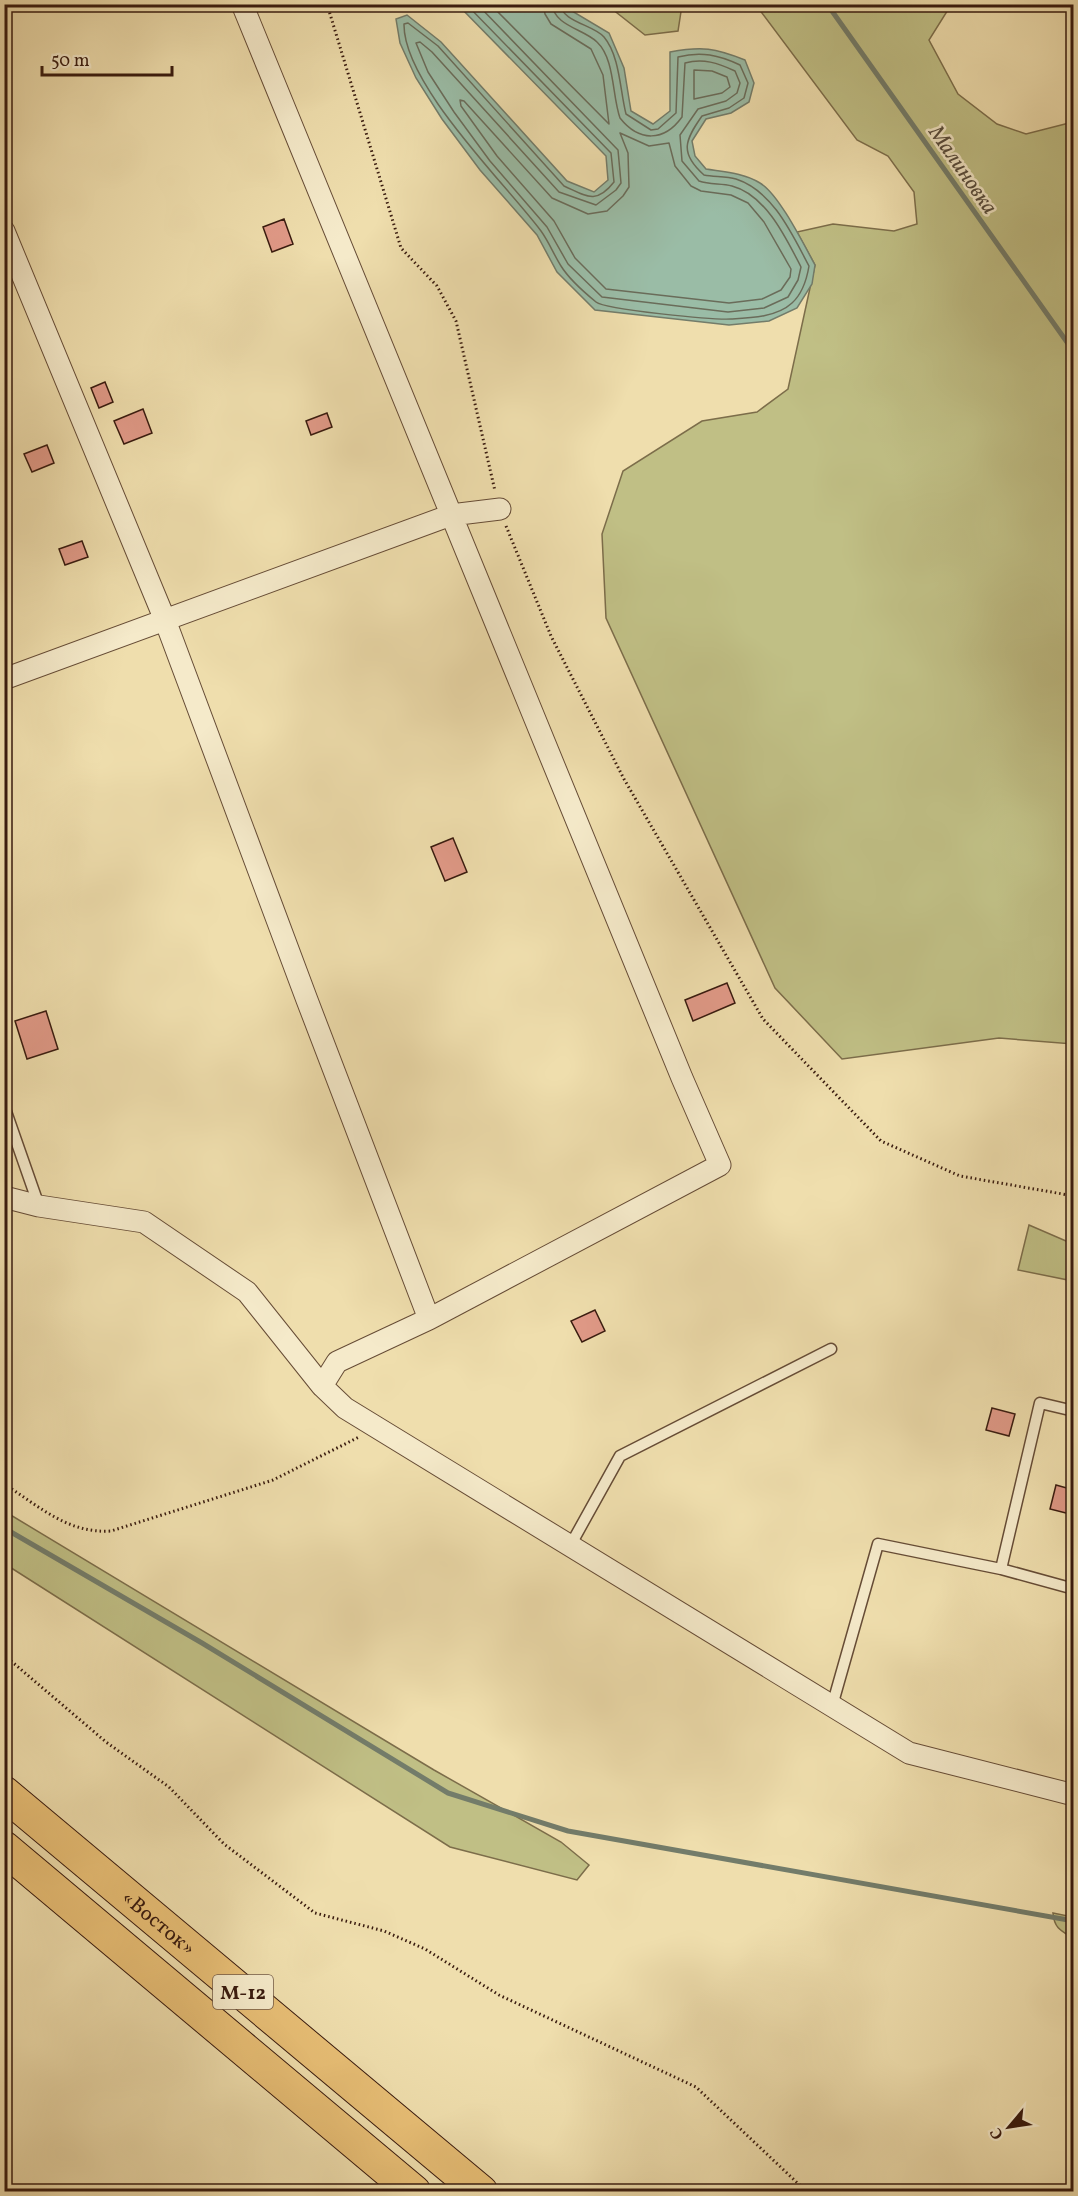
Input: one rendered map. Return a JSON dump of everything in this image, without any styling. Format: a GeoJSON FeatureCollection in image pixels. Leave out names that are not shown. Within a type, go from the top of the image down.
{"type":"FeatureCollection","features":[{"type":"Feature","properties":{"kind":"highway","name":"«Восток»"},"geometry":{"type":"LineString","coordinates":[[4,1793],[481,2192]]}},
{"type":"Feature","properties":{"kind":"highway","name":"«Восток»"},"geometry":{"type":"LineString","coordinates":[[4,1848],[414,2192]]}},
{"type":"Feature","properties":{"kind":"street"},"geometry":{"type":"LineString","coordinates":[[242,4],[682,1078],[720,1165],[429,1319],[338,1362],[322,1386]]}},
{"type":"Feature","properties":{"kind":"street"},"geometry":{"type":"LineString","coordinates":[[4,231],[165,620],[429,1319]]}},
{"type":"Feature","properties":{"kind":"street"},"geometry":{"type":"LineString","coordinates":[[4,679],[451,514],[500,509]]}},
{"type":"Feature","properties":{"kind":"street"},"geometry":{"type":"LineString","coordinates":[[4,1197],[39,1206],[144,1222],[247,1292],[322,1386],[345,1408],[909,1753],[1074,1795]]}},
{"type":"Feature","properties":{"kind":"lane"},"geometry":{"type":"LineString","coordinates":[[4,1106],[39,1206]]}},
{"type":"Feature","properties":{"kind":"lane"},"geometry":{"type":"LineString","coordinates":[[570,1546],[620,1456],[831,1349]]}},
{"type":"Feature","properties":{"kind":"lane"},"geometry":{"type":"LineString","coordinates":[[1002,1569],[1040,1403],[1074,1411]]}},
{"type":"Feature","properties":{"kind":"lane"},"geometry":{"type":"LineString","coordinates":[[832,1706],[878,1544],[1002,1569],[1074,1588]]}},
{"type":"Feature","properties":{"kind":"path"},"geometry":{"type":"LineString","coordinates":[[327,4],[401,248],[437,286],[456,321],[500,509],[551,636],[624,778],[763,1019],[882,1141],[960,1176],[1074,1196]]}},
{"type":"Feature","properties":{"kind":"path"},"geometry":{"type":"LineString","coordinates":[[4,1484],[67,1524],[90,1532],[111,1531],[273,1480],[378,1428]]}},
{"type":"Feature","properties":{"kind":"path"},"geometry":{"type":"LineString","coordinates":[[4,1655],[106,1742],[169,1787],[224,1844],[315,1913],[384,1931],[425,1949],[499,1995],[696,2087],[807,2192]]}},
{"type":"Feature","properties":{"kind":"shaded area"},"geometry":{"type":"Polygon","coordinates":[[[607,5],[682,5],[678,31],[645,35],[607,5]]]}},
{"type":"Feature","properties":{"kind":"shaded area"},"geometry":{"type":"Polygon","coordinates":[[[756,5],[951,5],[929,40],[958,94],[997,124],[1026,134],[1073,122],[1073,1044],[999,1038],[842,1059],[775,988],[606,618],[602,534],[623,471],[702,421],[757,412],[788,389],[815,265],[797,232],[833,224],[894,231],[917,224],[914,192],[888,156],[857,140],[756,5]]]}},
{"type":"Feature","properties":{"kind":"shaded area"},"geometry":{"type":"Polygon","coordinates":[[[1029,1225],[1073,1244],[1073,1281],[1018,1270],[1029,1225]]]}},
{"type":"Feature","properties":{"kind":"shaded area"},"geometry":{"type":"Polygon","coordinates":[[[4,1511],[434,1770],[561,1842],[589,1865],[577,1880],[450,1847],[5,1564],[4,1511]]]}},
{"type":"Feature","properties":{"kind":"shaded area"},"geometry":{"type":"Polygon","coordinates":[[[1053,1913],[1073,1917],[1073,1938],[1059,1928],[1053,1913]]]}},
{"type":"Feature","properties":{"kind":"water"},"geometry":{"type":"Polygon","coordinates":[[[458,5],[562,5],[609,33],[624,68],[631,111],[653,124],[670,111],[670,52],[708,49],[745,60],[754,83],[749,102],[731,113],[706,119],[692,141],[695,156],[706,169],[741,175],[760,183],[783,209],[815,265],[812,284],[797,308],[769,321],[729,325],[595,310],[557,272],[537,235],[480,170],[442,119],[416,78],[400,43],[396,19],[407,15],[441,42],[567,181],[594,192],[608,180],[606,156],[458,5]]]}},
{"type":"Feature","properties":{"kind":"building"},"geometry":{"type":"Polygon","coordinates":[[[284,219],[293,244],[272,252],[263,227],[284,219]]]}},
{"type":"Feature","properties":{"kind":"building"},"geometry":{"type":"Polygon","coordinates":[[[105,382],[113,402],[99,408],[91,388],[105,382]]]}},
{"type":"Feature","properties":{"kind":"building"},"geometry":{"type":"Polygon","coordinates":[[[143,409],[152,433],[124,444],[114,421],[143,409]]]}},
{"type":"Feature","properties":{"kind":"building"},"geometry":{"type":"Polygon","coordinates":[[[327,413],[332,427],[311,435],[306,421],[327,413]]]}},
{"type":"Feature","properties":{"kind":"building"},"geometry":{"type":"Polygon","coordinates":[[[47,445],[54,463],[32,472],[24,454],[47,445]]]}},
{"type":"Feature","properties":{"kind":"building"},"geometry":{"type":"Polygon","coordinates":[[[82,541],[88,557],[65,565],[59,549],[82,541]]]}},
{"type":"Feature","properties":{"kind":"building"},"geometry":{"type":"Polygon","coordinates":[[[453,838],[467,872],[445,881],[431,847],[453,838]]]}},
{"type":"Feature","properties":{"kind":"building"},"geometry":{"type":"Polygon","coordinates":[[[727,983],[735,1003],[693,1021],[685,1000],[727,983]]]}},
{"type":"Feature","properties":{"kind":"building"},"geometry":{"type":"Polygon","coordinates":[[[46,1011],[58,1049],[27,1059],[15,1021],[46,1011]]]}},
{"type":"Feature","properties":{"kind":"building"},"geometry":{"type":"Polygon","coordinates":[[[595,1310],[605,1331],[582,1342],[571,1321],[595,1310]]]}},
{"type":"Feature","properties":{"kind":"building"},"geometry":{"type":"Polygon","coordinates":[[[992,1408],[1015,1414],[1009,1436],[986,1430],[992,1408]]]}},
{"type":"Feature","properties":{"kind":"building"},"geometry":{"type":"Polygon","coordinates":[[[1056,1485],[1074,1490],[1074,1515],[1050,1509],[1056,1485]]]}},
{"type":"Feature","properties":{"kind":"waterway","name":"Малиновка"},"geometry":{"type":"LineString","coordinates":[[827,4],[1074,352]]}},
{"type":"Feature","properties":{"kind":"waterway"},"geometry":{"type":"LineString","coordinates":[[4,1528],[202,1643],[448,1793],[568,1831],[1074,1921]]}}]}
